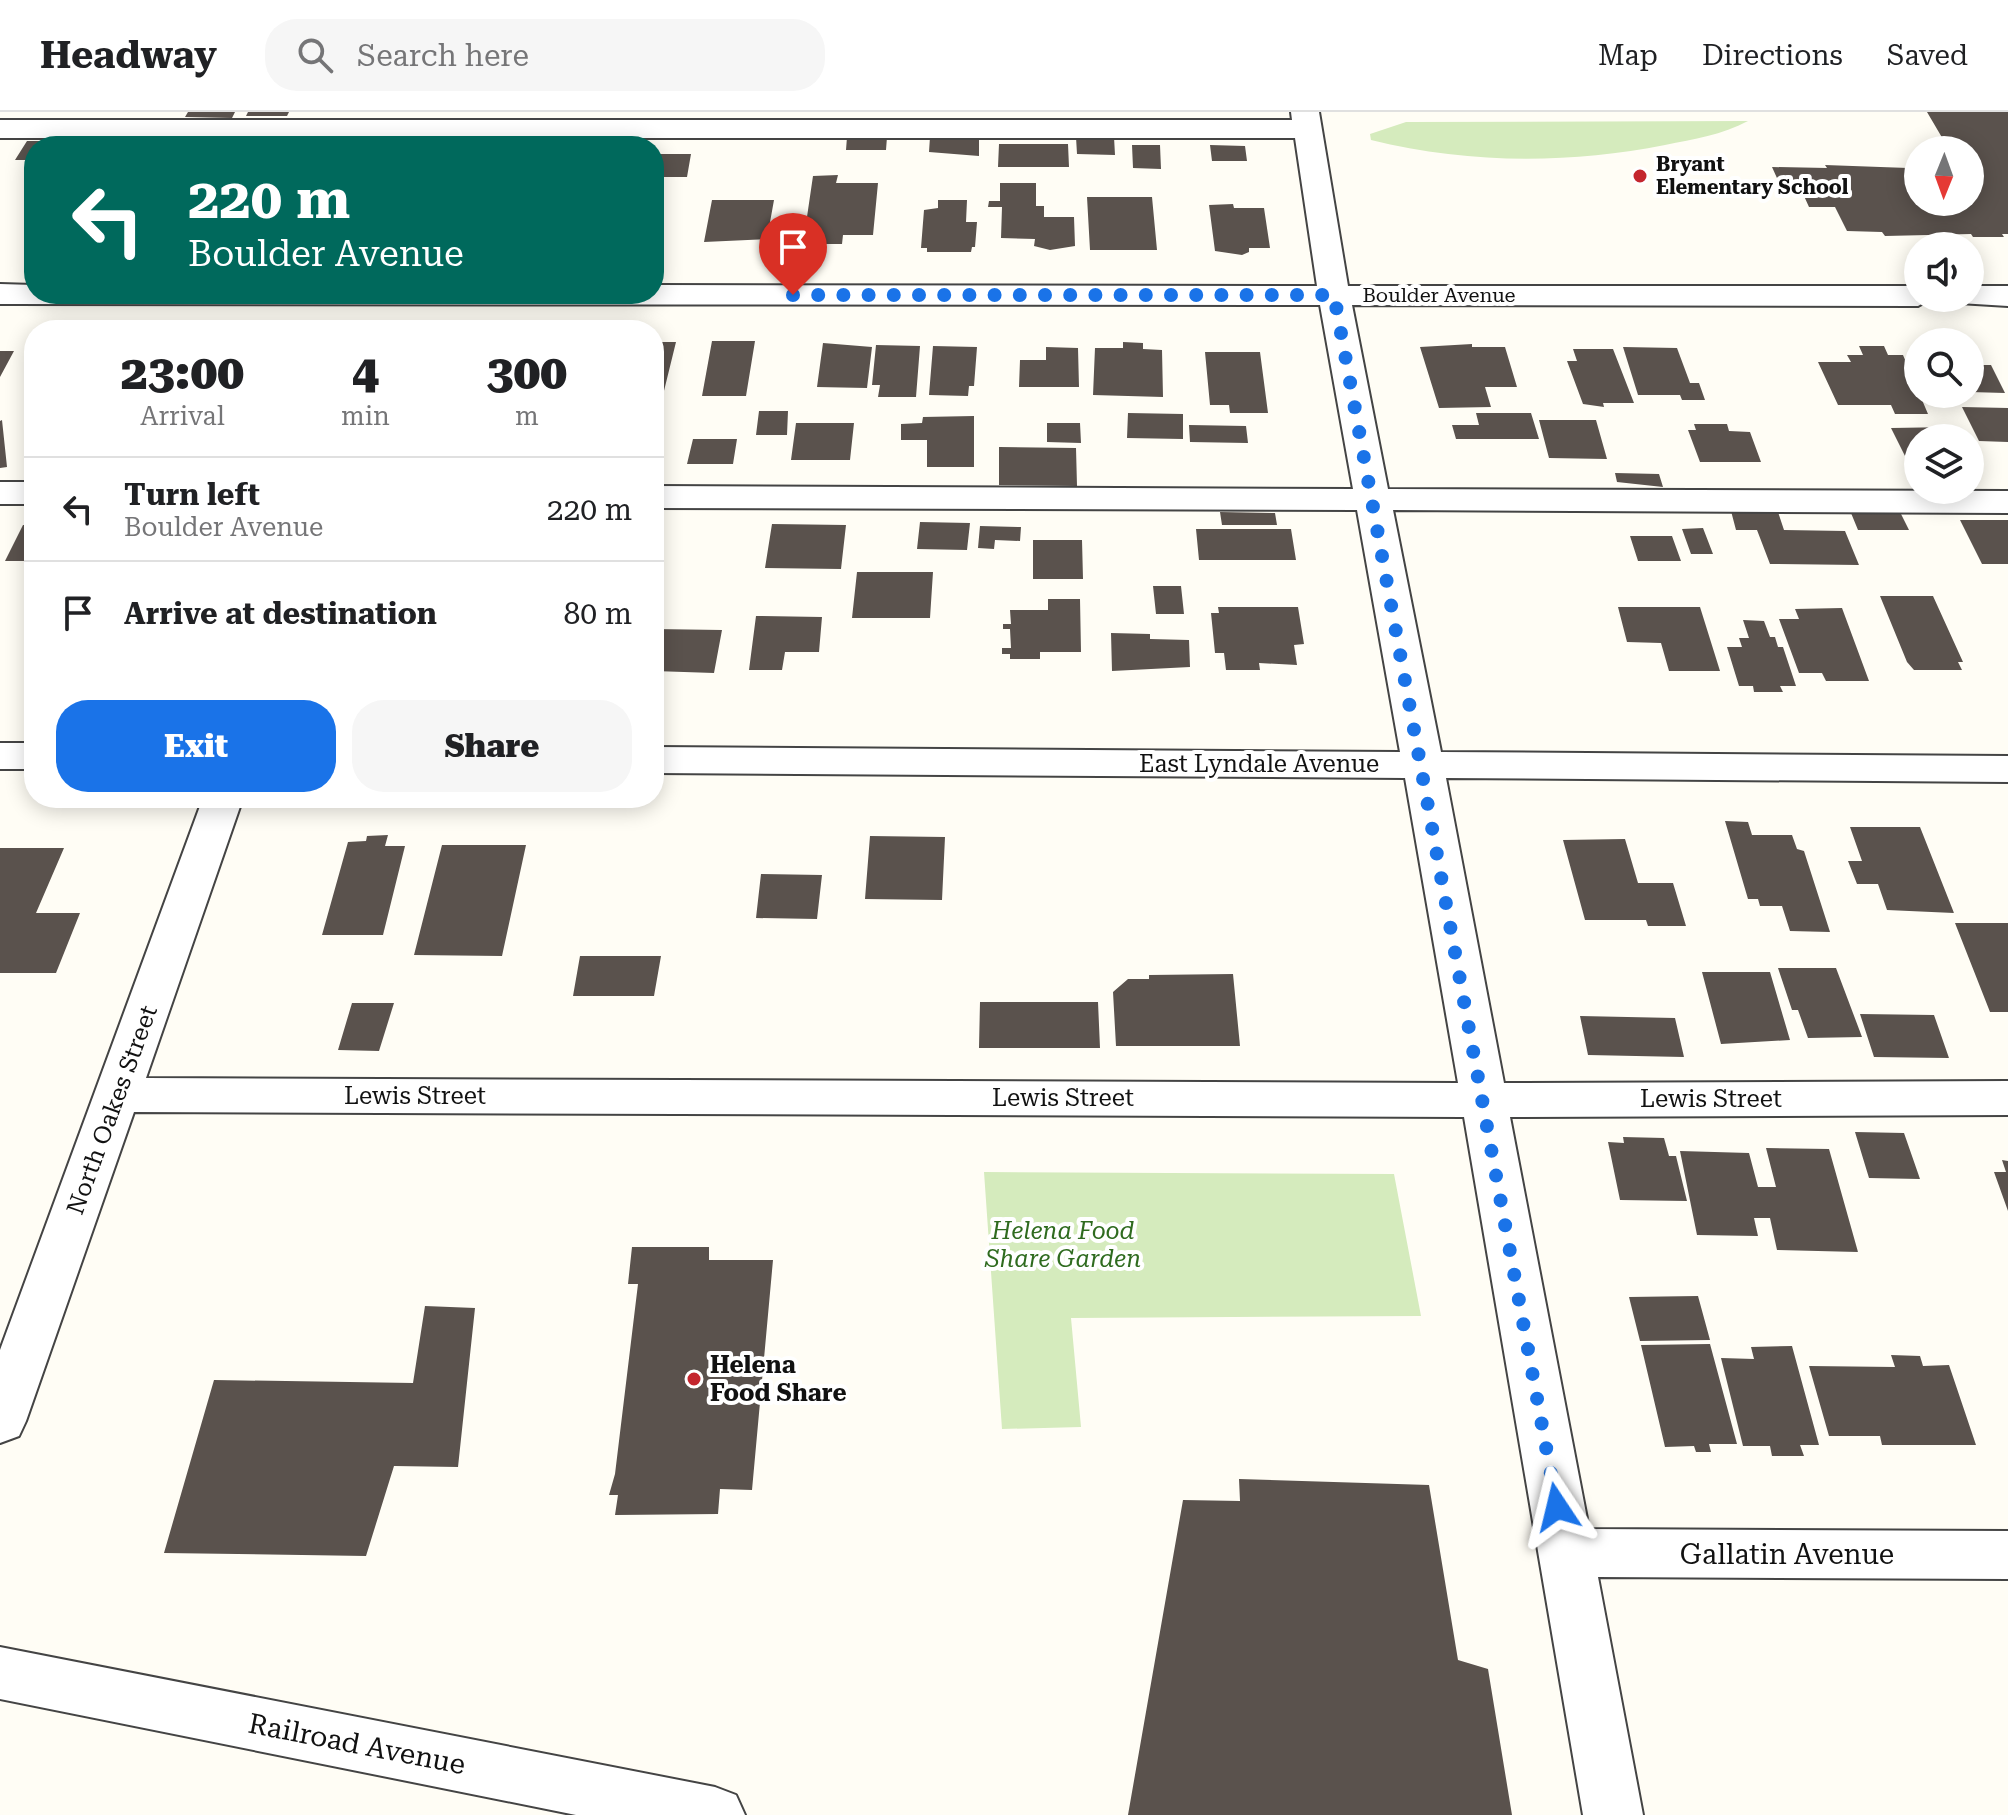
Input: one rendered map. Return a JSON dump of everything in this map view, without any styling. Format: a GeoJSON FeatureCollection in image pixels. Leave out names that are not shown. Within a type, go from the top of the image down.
{"type":"FeatureCollection","features":[{"type":"Feature","properties":{"kind":"street"},"geometry":{"type":"LineString","coordinates":[[0,129],[473,129],[1306,120],[1334,295],[1423,765],[1613,1815]]}},
{"type":"Feature","properties":{"kind":"street","name":"Boulder Avenue"},"geometry":{"type":"LineString","coordinates":[[0,294],[24,294]]}},
{"type":"Feature","properties":{"kind":"street","name":"Boulder Avenue"},"geometry":{"type":"LineString","coordinates":[[664,294],[1904,296]]}},
{"type":"Feature","properties":{"kind":"street"},"geometry":{"type":"LineString","coordinates":[[1984,296],[2008,296]]}},
{"type":"Feature","properties":{"kind":"street"},"geometry":{"type":"LineString","coordinates":[[0,493],[24,493]]}},
{"type":"Feature","properties":{"kind":"street"},"geometry":{"type":"LineString","coordinates":[[664,497],[2008,502]]}},
{"type":"Feature","properties":{"kind":"street"},"geometry":{"type":"LineString","coordinates":[[0,756],[24,756]]}},
{"type":"Feature","properties":{"kind":"street","name":"East Lyndale Avenue"},"geometry":{"type":"LineString","coordinates":[[664,760],[2008,769]]}},
{"type":"Feature","properties":{"kind":"street","name":"North Oakes Street"},"geometry":{"type":"LineString","coordinates":[[0,1421],[219,808]]}},
{"type":"Feature","properties":{"kind":"street","name":"Lewis Street"},"geometry":{"type":"LineString","coordinates":[[117,1095],[1483,1100],[2008,1098]]}},
{"type":"Feature","properties":{"kind":"street","name":"Gallatin Avenue"},"geometry":{"type":"LineString","coordinates":[[1565,1553],[2008,1555]]}},
{"type":"Feature","properties":{"kind":"street","name":"Railroad Avenue"},"geometry":{"type":"LineString","coordinates":[[0,1673],[715,1815]]}},
{"type":"Feature","properties":{"kind":"green space"},"geometry":{"type":"Polygon","coordinates":[[[1748,121],[1718,133],[1665,145],[1555,158],[1444,154],[1371,140],[1370,134],[1406,122],[1748,121]]]}},
{"type":"Feature","properties":{"kind":"green space","name":"Helena Food Share Garden"},"geometry":{"type":"Polygon","coordinates":[[[984,1172],[1394,1174],[1421,1316],[1071,1318],[1081,1427],[1002,1429],[984,1172]]]}},
{"type":"Feature","properties":{"kind":"building"},"geometry":{"type":"Polygon","coordinates":[[[188,112],[235,112],[232,118],[185,117],[188,112]]]}},
{"type":"Feature","properties":{"kind":"building"},"geometry":{"type":"Polygon","coordinates":[[[248,112],[289,112],[287,116],[246,116],[248,112]]]}},
{"type":"Feature","properties":{"kind":"building"},"geometry":{"type":"Polygon","coordinates":[[[1927,112],[2008,112],[2008,234],[2002,234],[2004,237],[1984,237],[1984,232],[1904,232],[1904,236],[1885,236],[1882,232],[1847,231],[1835,207],[1809,207],[1804,196],[1785,196],[1772,167],[1904,168],[1904,216],[1984,216],[1984,136],[1941,136],[1927,112]]]}},
{"type":"Feature","properties":{"kind":"building"},"geometry":{"type":"Polygon","coordinates":[[[847,137],[887,137],[886,150],[846,150],[847,137]]]}},
{"type":"Feature","properties":{"kind":"building"},"geometry":{"type":"Polygon","coordinates":[[[930,137],[979,137],[979,156],[929,152],[930,137]]]}},
{"type":"Feature","properties":{"kind":"building"},"geometry":{"type":"Polygon","coordinates":[[[1076,137],[1114,137],[1115,155],[1077,154],[1076,137]]]}},
{"type":"Feature","properties":{"kind":"building"},"geometry":{"type":"Polygon","coordinates":[[[999,144],[1068,144],[1069,167],[998,167],[999,144]]]}},
{"type":"Feature","properties":{"kind":"building"},"geometry":{"type":"Polygon","coordinates":[[[1132,145],[1160,145],[1161,169],[1133,168],[1132,145]]]}},
{"type":"Feature","properties":{"kind":"building"},"geometry":{"type":"Polygon","coordinates":[[[1210,145],[1245,146],[1247,161],[1212,161],[1210,145]]]}},
{"type":"Feature","properties":{"kind":"building"},"geometry":{"type":"Polygon","coordinates":[[[24,146],[24,160],[15,160],[24,146]]]}},
{"type":"Feature","properties":{"kind":"building"},"geometry":{"type":"Polygon","coordinates":[[[664,154],[691,154],[687,177],[664,177],[664,154]]]}},
{"type":"Feature","properties":{"kind":"building"},"geometry":{"type":"Polygon","coordinates":[[[838,175],[836,183],[878,183],[873,235],[843,235],[842,244],[803,244],[813,176],[838,175]]]}},
{"type":"Feature","properties":{"kind":"building"},"geometry":{"type":"Polygon","coordinates":[[[1000,183],[1036,183],[1036,206],[1044,206],[1044,217],[1074,217],[1075,246],[1050,250],[1034,246],[1035,239],[1001,238],[1002,207],[988,207],[989,201],[1000,201],[1000,183]]]}},
{"type":"Feature","properties":{"kind":"building"},"geometry":{"type":"Polygon","coordinates":[[[1087,197],[1152,197],[1157,250],[1090,250],[1087,197]]]}},
{"type":"Feature","properties":{"kind":"building"},"geometry":{"type":"Polygon","coordinates":[[[712,200],[774,200],[767,239],[704,242],[712,200]]]}},
{"type":"Feature","properties":{"kind":"building"},"geometry":{"type":"Polygon","coordinates":[[[938,200],[967,200],[966,222],[977,222],[975,247],[971,252],[927,252],[927,248],[921,248],[924,210],[938,208],[938,200]]]}},
{"type":"Feature","properties":{"kind":"building"},"geometry":{"type":"Polygon","coordinates":[[[1233,204],[1234,208],[1264,208],[1270,248],[1249,248],[1249,252],[1242,255],[1215,251],[1209,205],[1233,204]]]}},
{"type":"Feature","properties":{"kind":"building"},"geometry":{"type":"Polygon","coordinates":[[[712,341],[755,341],[746,396],[702,396],[712,341]]]}},
{"type":"Feature","properties":{"kind":"building"},"geometry":{"type":"Polygon","coordinates":[[[664,342],[676,342],[664,391],[664,342]]]}},
{"type":"Feature","properties":{"kind":"building"},"geometry":{"type":"Polygon","coordinates":[[[1123,342],[1143,343],[1143,349],[1162,350],[1163,397],[1093,395],[1095,348],[1123,348],[1123,342]]]}},
{"type":"Feature","properties":{"kind":"building"},"geometry":{"type":"Polygon","coordinates":[[[823,343],[872,347],[867,388],[817,387],[823,343]]]}},
{"type":"Feature","properties":{"kind":"building"},"geometry":{"type":"Polygon","coordinates":[[[1472,344],[1472,347],[1505,347],[1517,387],[1485,387],[1491,407],[1439,408],[1420,347],[1472,344]]]}},
{"type":"Feature","properties":{"kind":"building"},"geometry":{"type":"Polygon","coordinates":[[[876,345],[920,346],[916,397],[878,397],[880,385],[872,385],[876,345]]]}},
{"type":"Feature","properties":{"kind":"building"},"geometry":{"type":"Polygon","coordinates":[[[933,346],[977,347],[974,386],[969,386],[968,396],[929,395],[933,346]]]}},
{"type":"Feature","properties":{"kind":"building"},"geometry":{"type":"Polygon","coordinates":[[[1859,346],[1884,346],[1888,355],[1903,355],[1904,408],[1925,408],[1928,414],[1895,414],[1891,405],[1838,405],[1818,362],[1851,362],[1847,355],[1863,355],[1859,346]]]}},
{"type":"Feature","properties":{"kind":"building"},"geometry":{"type":"Polygon","coordinates":[[[1046,347],[1078,348],[1079,387],[1019,387],[1020,360],[1046,360],[1046,347]]]}},
{"type":"Feature","properties":{"kind":"building"},"geometry":{"type":"Polygon","coordinates":[[[1623,347],[1677,348],[1690,383],[1699,383],[1705,400],[1682,400],[1680,395],[1638,395],[1623,347]]]}},
{"type":"Feature","properties":{"kind":"building"},"geometry":{"type":"Polygon","coordinates":[[[1573,349],[1613,349],[1634,403],[1603,403],[1604,407],[1583,404],[1567,361],[1577,361],[1573,349]]]}},
{"type":"Feature","properties":{"kind":"building"},"geometry":{"type":"Polygon","coordinates":[[[0,351],[14,351],[0,377],[0,351]]]}},
{"type":"Feature","properties":{"kind":"building"},"geometry":{"type":"Polygon","coordinates":[[[1205,352],[1260,352],[1268,413],[1230,413],[1229,405],[1210,405],[1205,352]]]}},
{"type":"Feature","properties":{"kind":"building"},"geometry":{"type":"Polygon","coordinates":[[[1984,365],[1991,365],[2005,393],[1984,392],[1984,365]]]}},
{"type":"Feature","properties":{"kind":"building"},"geometry":{"type":"Polygon","coordinates":[[[1962,408],[2008,408],[2008,442],[1984,441],[1984,424],[1970,424],[1962,408]]]}},
{"type":"Feature","properties":{"kind":"building"},"geometry":{"type":"Polygon","coordinates":[[[759,411],[788,411],[787,435],[756,435],[759,411]]]}},
{"type":"Feature","properties":{"kind":"building"},"geometry":{"type":"Polygon","coordinates":[[[1128,413],[1183,414],[1183,439],[1127,438],[1128,413]]]}},
{"type":"Feature","properties":{"kind":"building"},"geometry":{"type":"Polygon","coordinates":[[[1476,413],[1531,413],[1539,439],[1456,439],[1452,425],[1479,425],[1476,413]]]}},
{"type":"Feature","properties":{"kind":"building"},"geometry":{"type":"Polygon","coordinates":[[[974,416],[974,467],[927,467],[927,440],[901,440],[901,424],[922,423],[923,417],[974,416]]]}},
{"type":"Feature","properties":{"kind":"building"},"geometry":{"type":"Polygon","coordinates":[[[1539,420],[1596,420],[1607,459],[1549,458],[1539,420]]]}},
{"type":"Feature","properties":{"kind":"building"},"geometry":{"type":"Polygon","coordinates":[[[0,421],[7,467],[0,468],[0,421]]]}},
{"type":"Feature","properties":{"kind":"building"},"geometry":{"type":"Polygon","coordinates":[[[796,423],[854,423],[850,460],[791,460],[796,423]]]}},
{"type":"Feature","properties":{"kind":"building"},"geometry":{"type":"Polygon","coordinates":[[[1047,423],[1080,423],[1081,443],[1047,442],[1047,423]]]}},
{"type":"Feature","properties":{"kind":"building"},"geometry":{"type":"Polygon","coordinates":[[[1694,424],[1727,424],[1729,431],[1750,432],[1761,462],[1700,462],[1688,430],[1696,430],[1694,424]]]}},
{"type":"Feature","properties":{"kind":"building"},"geometry":{"type":"Polygon","coordinates":[[[1189,425],[1246,426],[1248,443],[1190,442],[1189,425]]]}},
{"type":"Feature","properties":{"kind":"building"},"geometry":{"type":"Polygon","coordinates":[[[1891,428],[1904,428],[1904,454],[1891,428]]]}},
{"type":"Feature","properties":{"kind":"building"},"geometry":{"type":"Polygon","coordinates":[[[693,439],[737,439],[733,464],[687,464],[693,439]]]}},
{"type":"Feature","properties":{"kind":"building"},"geometry":{"type":"Polygon","coordinates":[[[999,447],[1076,448],[1077,486],[999,485],[999,447]]]}},
{"type":"Feature","properties":{"kind":"building"},"geometry":{"type":"Polygon","coordinates":[[[1615,473],[1659,474],[1663,487],[1617,482],[1615,473]]]}},
{"type":"Feature","properties":{"kind":"building"},"geometry":{"type":"Polygon","coordinates":[[[1731,511],[1778,512],[1784,530],[1845,531],[1859,565],[1770,564],[1757,530],[1736,530],[1731,511]]]}},
{"type":"Feature","properties":{"kind":"building"},"geometry":{"type":"Polygon","coordinates":[[[1220,512],[1275,513],[1277,525],[1222,525],[1220,512]]]}},
{"type":"Feature","properties":{"kind":"building"},"geometry":{"type":"Polygon","coordinates":[[[1900,512],[1909,530],[1858,530],[1851,513],[1900,512]]]}},
{"type":"Feature","properties":{"kind":"building"},"geometry":{"type":"Polygon","coordinates":[[[1960,520],[2008,520],[2008,564],[1982,564],[1960,520]]]}},
{"type":"Feature","properties":{"kind":"building"},"geometry":{"type":"Polygon","coordinates":[[[920,522],[970,523],[967,550],[917,549],[920,522]]]}},
{"type":"Feature","properties":{"kind":"building"},"geometry":{"type":"Polygon","coordinates":[[[772,524],[846,525],[841,569],[765,568],[772,524]]]}},
{"type":"Feature","properties":{"kind":"building"},"geometry":{"type":"Polygon","coordinates":[[[23,525],[24,525],[24,561],[5,561],[23,525]]]}},
{"type":"Feature","properties":{"kind":"building"},"geometry":{"type":"Polygon","coordinates":[[[980,526],[1021,527],[1020,541],[995,540],[994,549],[978,548],[980,526]]]}},
{"type":"Feature","properties":{"kind":"building"},"geometry":{"type":"Polygon","coordinates":[[[1703,528],[1713,554],[1691,554],[1682,529],[1703,528]]]}},
{"type":"Feature","properties":{"kind":"building"},"geometry":{"type":"Polygon","coordinates":[[[1196,529],[1291,529],[1296,560],[1199,560],[1196,529]]]}},
{"type":"Feature","properties":{"kind":"building"},"geometry":{"type":"Polygon","coordinates":[[[1630,536],[1672,536],[1681,561],[1638,561],[1630,536]]]}},
{"type":"Feature","properties":{"kind":"building"},"geometry":{"type":"Polygon","coordinates":[[[1033,540],[1082,540],[1083,579],[1033,579],[1033,540]]]}},
{"type":"Feature","properties":{"kind":"building"},"geometry":{"type":"Polygon","coordinates":[[[857,572],[933,572],[930,618],[852,618],[857,572]]]}},
{"type":"Feature","properties":{"kind":"building"},"geometry":{"type":"Polygon","coordinates":[[[1153,586],[1181,586],[1184,614],[1156,614],[1153,586]]]}},
{"type":"Feature","properties":{"kind":"building"},"geometry":{"type":"Polygon","coordinates":[[[1880,596],[1933,596],[1963,662],[1958,662],[1962,670],[1914,670],[1907,662],[1880,596]]]}},
{"type":"Feature","properties":{"kind":"building"},"geometry":{"type":"Polygon","coordinates":[[[1048,599],[1080,599],[1081,652],[1040,652],[1040,659],[1010,659],[1010,654],[1002,654],[1002,648],[1011,648],[1010,629],[1003,629],[1003,624],[1011,624],[1010,610],[1048,610],[1048,599]]]}},
{"type":"Feature","properties":{"kind":"building"},"geometry":{"type":"Polygon","coordinates":[[[1218,607],[1298,607],[1304,644],[1294,645],[1297,665],[1259,663],[1260,670],[1226,670],[1224,653],[1215,653],[1211,613],[1219,613],[1218,607]]]}},
{"type":"Feature","properties":{"kind":"building"},"geometry":{"type":"Polygon","coordinates":[[[1618,607],[1700,607],[1720,671],[1669,671],[1661,643],[1627,642],[1618,607]]]}},
{"type":"Feature","properties":{"kind":"building"},"geometry":{"type":"Polygon","coordinates":[[[1842,608],[1869,681],[1826,681],[1822,673],[1799,673],[1779,619],[1799,619],[1795,609],[1842,608]]]}},
{"type":"Feature","properties":{"kind":"building"},"geometry":{"type":"Polygon","coordinates":[[[756,616],[822,617],[819,652],[785,652],[782,670],[749,670],[756,616]]]}},
{"type":"Feature","properties":{"kind":"building"},"geometry":{"type":"Polygon","coordinates":[[[1743,620],[1764,621],[1770,637],[1775,637],[1778,647],[1783,647],[1796,686],[1780,686],[1783,692],[1754,692],[1753,686],[1739,686],[1727,647],[1742,647],[1739,638],[1749,638],[1743,620]]]}},
{"type":"Feature","properties":{"kind":"building"},"geometry":{"type":"Polygon","coordinates":[[[664,629],[722,630],[714,673],[664,671],[664,629]]]}},
{"type":"Feature","properties":{"kind":"building"},"geometry":{"type":"Polygon","coordinates":[[[1111,633],[1150,634],[1150,639],[1189,640],[1190,667],[1112,671],[1111,633]]]}},
{"type":"Feature","properties":{"kind":"building"},"geometry":{"type":"Polygon","coordinates":[[[1725,821],[1748,822],[1752,835],[1792,835],[1797,849],[1804,851],[1830,932],[1790,931],[1782,906],[1760,906],[1758,899],[1748,899],[1725,821]]]}},
{"type":"Feature","properties":{"kind":"building"},"geometry":{"type":"Polygon","coordinates":[[[1850,827],[1920,827],[1954,913],[1887,910],[1878,884],[1857,884],[1848,861],[1862,861],[1850,827]]]}},
{"type":"Feature","properties":{"kind":"building"},"geometry":{"type":"Polygon","coordinates":[[[388,835],[385,846],[405,846],[383,935],[322,935],[348,842],[366,841],[367,836],[388,835]]]}},
{"type":"Feature","properties":{"kind":"building"},"geometry":{"type":"Polygon","coordinates":[[[870,836],[945,837],[942,900],[865,899],[870,836]]]}},
{"type":"Feature","properties":{"kind":"building"},"geometry":{"type":"Polygon","coordinates":[[[1625,839],[1638,883],[1673,883],[1686,926],[1648,926],[1646,920],[1585,920],[1563,840],[1625,839]]]}},
{"type":"Feature","properties":{"kind":"building"},"geometry":{"type":"Polygon","coordinates":[[[442,845],[526,845],[502,956],[414,955],[442,845]]]}},
{"type":"Feature","properties":{"kind":"building"},"geometry":{"type":"Polygon","coordinates":[[[0,848],[64,848],[36,913],[80,913],[56,973],[0,973],[0,848]]]}},
{"type":"Feature","properties":{"kind":"building"},"geometry":{"type":"Polygon","coordinates":[[[761,874],[822,875],[817,919],[756,918],[761,874]]]}},
{"type":"Feature","properties":{"kind":"building"},"geometry":{"type":"Polygon","coordinates":[[[1955,923],[2008,923],[2008,1012],[1990,1012],[1955,923]]]}},
{"type":"Feature","properties":{"kind":"building"},"geometry":{"type":"Polygon","coordinates":[[[580,956],[661,956],[654,996],[573,996],[580,956]]]}},
{"type":"Feature","properties":{"kind":"building"},"geometry":{"type":"Polygon","coordinates":[[[1778,968],[1836,968],[1862,1037],[1808,1038],[1798,1010],[1792,1010],[1778,968]]]}},
{"type":"Feature","properties":{"kind":"building"},"geometry":{"type":"Polygon","coordinates":[[[1702,972],[1770,972],[1790,1040],[1721,1044],[1702,972]]]}},
{"type":"Feature","properties":{"kind":"building"},"geometry":{"type":"Polygon","coordinates":[[[1233,974],[1240,1046],[1116,1046],[1113,992],[1128,979],[1149,979],[1149,975],[1233,974]]]}},
{"type":"Feature","properties":{"kind":"building"},"geometry":{"type":"Polygon","coordinates":[[[980,1002],[1098,1002],[1100,1048],[979,1048],[980,1002]]]}},
{"type":"Feature","properties":{"kind":"building"},"geometry":{"type":"Polygon","coordinates":[[[352,1003],[394,1003],[379,1051],[338,1050],[352,1003]]]}},
{"type":"Feature","properties":{"kind":"building"},"geometry":{"type":"Polygon","coordinates":[[[1860,1014],[1934,1015],[1949,1058],[1874,1057],[1860,1014]]]}},
{"type":"Feature","properties":{"kind":"building"},"geometry":{"type":"Polygon","coordinates":[[[1580,1016],[1675,1018],[1684,1057],[1588,1055],[1580,1016]]]}},
{"type":"Feature","properties":{"kind":"building"},"geometry":{"type":"Polygon","coordinates":[[[1855,1132],[1904,1133],[1920,1179],[1869,1178],[1855,1132]]]}},
{"type":"Feature","properties":{"kind":"building"},"geometry":{"type":"Polygon","coordinates":[[[1623,1137],[1664,1138],[1669,1156],[1676,1156],[1687,1201],[1620,1200],[1608,1142],[1624,1143],[1623,1137]]]}},
{"type":"Feature","properties":{"kind":"building"},"geometry":{"type":"Polygon","coordinates":[[[1766,1148],[1829,1149],[1858,1252],[1777,1250],[1770,1218],[1754,1218],[1758,1236],[1697,1235],[1680,1151],[1749,1153],[1758,1187],[1776,1187],[1766,1148]]]}},
{"type":"Feature","properties":{"kind":"building"},"geometry":{"type":"Polygon","coordinates":[[[2002,1160],[2008,1161],[2008,1211],[1994,1172],[2006,1172],[2002,1160]]]}},
{"type":"Feature","properties":{"kind":"building","name":"Helena Food Share"},"geometry":{"type":"Polygon","coordinates":[[[632,1247],[709,1247],[709,1260],[773,1260],[752,1490],[720,1489],[718,1514],[615,1515],[618,1495],[609,1495],[615,1474],[638,1284],[628,1284],[632,1247]]]}},
{"type":"Feature","properties":{"kind":"building"},"geometry":{"type":"Polygon","coordinates":[[[1698,1296],[1710,1340],[1640,1341],[1629,1297],[1698,1296]]]}},
{"type":"Feature","properties":{"kind":"building"},"geometry":{"type":"Polygon","coordinates":[[[425,1306],[475,1308],[458,1467],[394,1466],[366,1556],[164,1553],[214,1380],[413,1383],[425,1306]]]}},
{"type":"Feature","properties":{"kind":"building"},"geometry":{"type":"Polygon","coordinates":[[[1710,1344],[1737,1444],[1709,1444],[1711,1452],[1696,1452],[1694,1446],[1665,1447],[1641,1345],[1710,1344]]]}},
{"type":"Feature","properties":{"kind":"building"},"geometry":{"type":"Polygon","coordinates":[[[1792,1346],[1819,1445],[1800,1445],[1804,1456],[1772,1456],[1770,1446],[1743,1446],[1721,1358],[1754,1359],[1751,1347],[1792,1346]]]}},
{"type":"Feature","properties":{"kind":"building"},"geometry":{"type":"Polygon","coordinates":[[[1891,1355],[1920,1356],[1923,1366],[1949,1365],[1976,1445],[1882,1445],[1880,1436],[1829,1436],[1809,1366],[1895,1367],[1891,1355]]]}},
{"type":"Feature","properties":{"kind":"building"},"geometry":{"type":"Polygon","coordinates":[[[1239,1479],[1429,1485],[1458,1660],[1488,1669],[1512,1815],[1128,1815],[1183,1500],[1240,1501],[1239,1479]]]}},
{"type":"Feature","properties":{"kind":"place","name":"Bryant Elementary School"},"geometry":{"type":"Point","coordinates":[1640,176]}},
{"type":"Feature","properties":{"kind":"place","name":"Helena Food Share"},"geometry":{"type":"Point","coordinates":[694,1379]}},
{"type":"Feature","properties":{"kind":"route"},"geometry":{"type":"LineString","coordinates":[[793,295],[1334,295],[1432,813],[1557,1507]]}}]}
